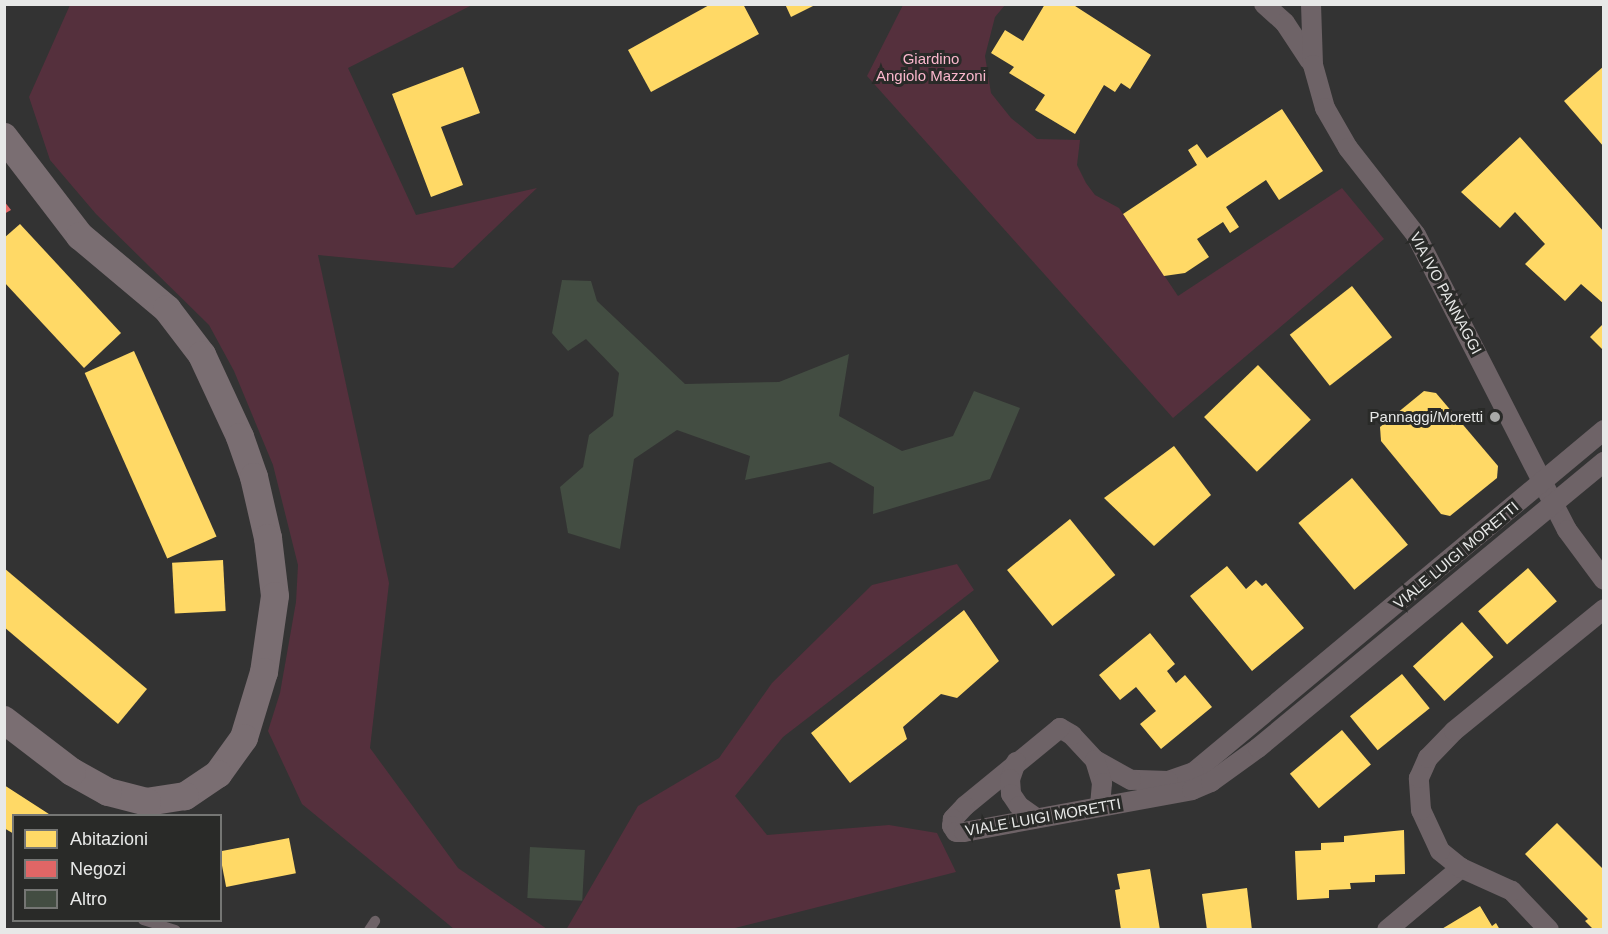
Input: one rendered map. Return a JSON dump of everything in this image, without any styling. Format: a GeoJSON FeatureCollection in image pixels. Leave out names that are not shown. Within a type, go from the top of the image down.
{"type":"FeatureCollection","features":[{"type":"Feature","properties":{"kind":"street"},"geometry":{"type":"LineString","coordinates":[[1264,4],[1285,23],[1313,65]]}},
{"type":"Feature","properties":{"kind":"street","name":"VIA IVO PANNAGGI"},"geometry":{"type":"LineString","coordinates":[[1311,4],[1313,65],[1320,95],[1336,129],[1416,235],[1574,542],[1604,580]]}},
{"type":"Feature","properties":{"kind":"street"},"geometry":{"type":"LineString","coordinates":[[4,136],[80,236],[166,309],[201,355],[240,437],[254,477],[268,538],[275,596],[264,672],[244,738],[218,774],[185,796],[147,801],[108,792],[72,772],[4,720]]}},
{"type":"Feature","properties":{"kind":"street","name":"VIALE LUIGI MORETTI"},"geometry":{"type":"LineString","coordinates":[[1604,430],[1194,772],[1167,781],[1145,782],[1124,777],[1095,760],[1072,735],[1060,728],[1016,762],[956,815],[952,826],[960,832],[1192,790],[1235,767],[1604,462]]}},
{"type":"Feature","properties":{"kind":"street"},"geometry":{"type":"LineString","coordinates":[[1549,930],[1512,891],[1461,868],[1440,851],[1424,821],[1419,799],[1422,768],[1454,731],[1604,609]]}},
{"type":"Feature","properties":{"kind":"street"},"geometry":{"type":"LineString","coordinates":[[1095,760],[1102,783],[1100,806]]}},
{"type":"Feature","properties":{"kind":"street"},"geometry":{"type":"LineString","coordinates":[[1016,762],[1010,779],[1011,794],[1018,806],[1035,817]]}},
{"type":"Feature","properties":{"kind":"street"},"geometry":{"type":"LineString","coordinates":[[1387,930],[1461,868]]}},
{"type":"Feature","properties":{"kind":"lane"},"geometry":{"type":"LineString","coordinates":[[147,922],[176,930]]}},
{"type":"Feature","properties":{"kind":"green space"},"geometry":{"type":"Polygon","coordinates":[[[70,5],[472,5],[348,68],[416,215],[537,188],[453,268],[318,255],[389,583],[370,748],[458,868],[547,929],[454,929],[302,804],[268,731],[280,693],[296,602],[298,565],[273,465],[234,371],[209,325],[96,214],[50,160],[29,97],[70,5]]]}},
{"type":"Feature","properties":{"kind":"green space","name":"Giardino Angiolo Mazzoni"},"geometry":{"type":"Polygon","coordinates":[[[903,5],[1005,5],[995,17],[985,56],[991,93],[1011,118],[1037,139],[1080,140],[1077,165],[1086,183],[1095,195],[1119,208],[1178,296],[1342,188],[1384,239],[1173,418],[867,76],[903,5]]]}},
{"type":"Feature","properties":{"kind":"green space"},"geometry":{"type":"Polygon","coordinates":[[[957,564],[974,590],[783,737],[735,796],[767,835],[889,825],[937,833],[956,872],[731,929],[566,930],[638,806],[719,758],[772,683],[872,585],[957,564]]]}},
{"type":"Feature","properties":{"kind":"building: Abitazioni"},"geometry":{"type":"Polygon","coordinates":[[[711,4],[743,4],[759,34],[651,92],[628,50],[711,4]]]}},
{"type":"Feature","properties":{"kind":"building: Abitazioni"},"geometry":{"type":"Polygon","coordinates":[[[785,4],[817,4],[791,17],[785,4]]]}},
{"type":"Feature","properties":{"kind":"building: Abitazioni"},"geometry":{"type":"Polygon","coordinates":[[[1045,4],[1072,4],[1151,55],[1130,89],[1121,83],[1115,92],[1104,85],[1075,134],[1035,110],[1045,95],[1009,73],[1014,67],[991,53],[1005,30],[1023,41],[1045,4]]]}},
{"type":"Feature","properties":{"kind":"building: Abitazioni"},"geometry":{"type":"Polygon","coordinates":[[[1604,66],[1604,147],[1564,101],[1604,66]]]}},
{"type":"Feature","properties":{"kind":"building: Abitazioni"},"geometry":{"type":"Polygon","coordinates":[[[463,67],[480,113],[441,127],[463,185],[431,197],[392,94],[463,67]]]}},
{"type":"Feature","properties":{"kind":"building: Abitazioni"},"geometry":{"type":"Polygon","coordinates":[[[1282,109],[1323,171],[1279,200],[1266,180],[1226,207],[1239,227],[1230,233],[1223,222],[1197,239],[1209,257],[1185,273],[1164,276],[1123,214],[1197,165],[1188,150],[1197,144],[1207,158],[1282,109]]]}},
{"type":"Feature","properties":{"kind":"building: Abitazioni"},"geometry":{"type":"Polygon","coordinates":[[[1520,137],[1604,232],[1604,304],[1581,284],[1565,301],[1525,264],[1545,244],[1515,212],[1500,228],[1461,192],[1520,137]]]}},
{"type":"Feature","properties":{"kind":"building: Abitazioni"},"geometry":{"type":"Polygon","coordinates":[[[20,224],[121,333],[84,368],[4,282],[4,238],[20,224]]]}},
{"type":"Feature","properties":{"kind":"building: Abitazioni"},"geometry":{"type":"Polygon","coordinates":[[[1352,286],[1392,337],[1330,386],[1290,335],[1352,286]]]}},
{"type":"Feature","properties":{"kind":"building: Abitazioni"},"geometry":{"type":"Polygon","coordinates":[[[1604,323],[1604,351],[1590,337],[1604,323]]]}},
{"type":"Feature","properties":{"kind":"building: Abitazioni"},"geometry":{"type":"Polygon","coordinates":[[[134,351],[217,536],[167,558],[85,373],[134,351]]]}},
{"type":"Feature","properties":{"kind":"building: Abitazioni"},"geometry":{"type":"Polygon","coordinates":[[[1258,365],[1311,420],[1257,472],[1204,417],[1258,365]]]}},
{"type":"Feature","properties":{"kind":"building: Abitazioni"},"geometry":{"type":"Polygon","coordinates":[[[1424,391],[1436,393],[1498,466],[1497,478],[1450,516],[1441,514],[1381,441],[1380,427],[1424,391]]]}},
{"type":"Feature","properties":{"kind":"building: Abitazioni"},"geometry":{"type":"Polygon","coordinates":[[[1174,446],[1211,495],[1154,546],[1104,498],[1174,446]]]}},
{"type":"Feature","properties":{"kind":"building: Abitazioni"},"geometry":{"type":"Polygon","coordinates":[[[1352,478],[1408,545],[1354,590],[1298,523],[1352,478]]]}},
{"type":"Feature","properties":{"kind":"building: Abitazioni"},"geometry":{"type":"Polygon","coordinates":[[[1070,519],[1115,575],[1052,626],[1007,570],[1070,519]]]}},
{"type":"Feature","properties":{"kind":"building: Abitazioni"},"geometry":{"type":"Polygon","coordinates":[[[223,560],[226,611],[175,614],[172,563],[223,560]]]}},
{"type":"Feature","properties":{"kind":"building: Abitazioni"},"geometry":{"type":"Polygon","coordinates":[[[1227,566],[1246,589],[1256,580],[1262,586],[1266,583],[1304,628],[1252,671],[1190,596],[1227,566]]]}},
{"type":"Feature","properties":{"kind":"building: Abitazioni"},"geometry":{"type":"Polygon","coordinates":[[[4,568],[147,689],[118,724],[4,627],[4,568]]]}},
{"type":"Feature","properties":{"kind":"building: Abitazioni"},"geometry":{"type":"Polygon","coordinates":[[[1528,568],[1557,601],[1507,645],[1478,611],[1528,568]]]}},
{"type":"Feature","properties":{"kind":"building: Abitazioni"},"geometry":{"type":"Polygon","coordinates":[[[964,610],[999,661],[957,698],[941,694],[903,727],[907,739],[850,783],[811,733],[964,610]]]}},
{"type":"Feature","properties":{"kind":"building: Abitazioni"},"geometry":{"type":"Polygon","coordinates":[[[1462,622],[1493,657],[1444,701],[1413,666],[1462,622]]]}},
{"type":"Feature","properties":{"kind":"building: Abitazioni"},"geometry":{"type":"Polygon","coordinates":[[[1150,633],[1175,664],[1167,671],[1176,683],[1185,675],[1212,707],[1161,749],[1140,724],[1156,711],[1136,687],[1120,700],[1099,675],[1150,633]]]}},
{"type":"Feature","properties":{"kind":"building: Abitazioni"},"geometry":{"type":"Polygon","coordinates":[[[1402,674],[1430,708],[1378,750],[1350,716],[1402,674]]]}},
{"type":"Feature","properties":{"kind":"building: Abitazioni"},"geometry":{"type":"Polygon","coordinates":[[[1342,730],[1371,764],[1319,808],[1290,774],[1342,730]]]}},
{"type":"Feature","properties":{"kind":"building: Abitazioni"},"geometry":{"type":"Polygon","coordinates":[[[4,785],[49,814],[12,814],[12,833],[4,828],[4,785]]]}},
{"type":"Feature","properties":{"kind":"building: Abitazioni"},"geometry":{"type":"Polygon","coordinates":[[[1557,823],[1604,870],[1604,930],[1594,930],[1585,921],[1588,919],[1525,854],[1557,823]]]}},
{"type":"Feature","properties":{"kind":"building: Abitazioni"},"geometry":{"type":"Polygon","coordinates":[[[1404,830],[1405,874],[1375,875],[1375,882],[1350,883],[1351,889],[1329,890],[1329,898],[1297,900],[1295,851],[1321,850],[1321,843],[1344,842],[1344,836],[1404,830]]]}},
{"type":"Feature","properties":{"kind":"building: Abitazioni"},"geometry":{"type":"Polygon","coordinates":[[[289,838],[296,873],[226,887],[222,851],[289,838]]]}},
{"type":"Feature","properties":{"kind":"building: Abitazioni"},"geometry":{"type":"Polygon","coordinates":[[[1150,869],[1160,930],[1121,930],[1115,890],[1120,889],[1117,874],[1150,869]]]}},
{"type":"Feature","properties":{"kind":"building: Abitazioni"},"geometry":{"type":"Polygon","coordinates":[[[1247,888],[1252,930],[1207,930],[1202,894],[1247,888]]]}},
{"type":"Feature","properties":{"kind":"building: Abitazioni"},"geometry":{"type":"Polygon","coordinates":[[[1480,906],[1492,926],[1496,923],[1500,930],[1440,930],[1480,906]]]}},
{"type":"Feature","properties":{"kind":"building: Negozi"},"geometry":{"type":"Polygon","coordinates":[[[4,201],[11,210],[4,214],[4,201]]]}},
{"type":"Feature","properties":{"kind":"building: Altro"},"geometry":{"type":"Polygon","coordinates":[[[562,280],[591,281],[597,301],[685,384],[779,382],[849,354],[839,416],[902,451],[953,436],[974,391],[1020,408],[990,479],[873,514],[874,487],[830,462],[745,480],[750,456],[677,430],[634,459],[620,549],[568,533],[560,487],[583,467],[589,435],[613,416],[619,373],[586,339],[568,351],[552,333],[562,280]]]}},
{"type":"Feature","properties":{"kind":"building: Altro"},"geometry":{"type":"Polygon","coordinates":[[[530,847],[585,850],[582,901],[527,898],[530,847]]]}},
{"type":"Feature","properties":{"kind":"place","name":"Pannaggi/Moretti"},"geometry":{"type":"Point","coordinates":[1495,417]}}]}
